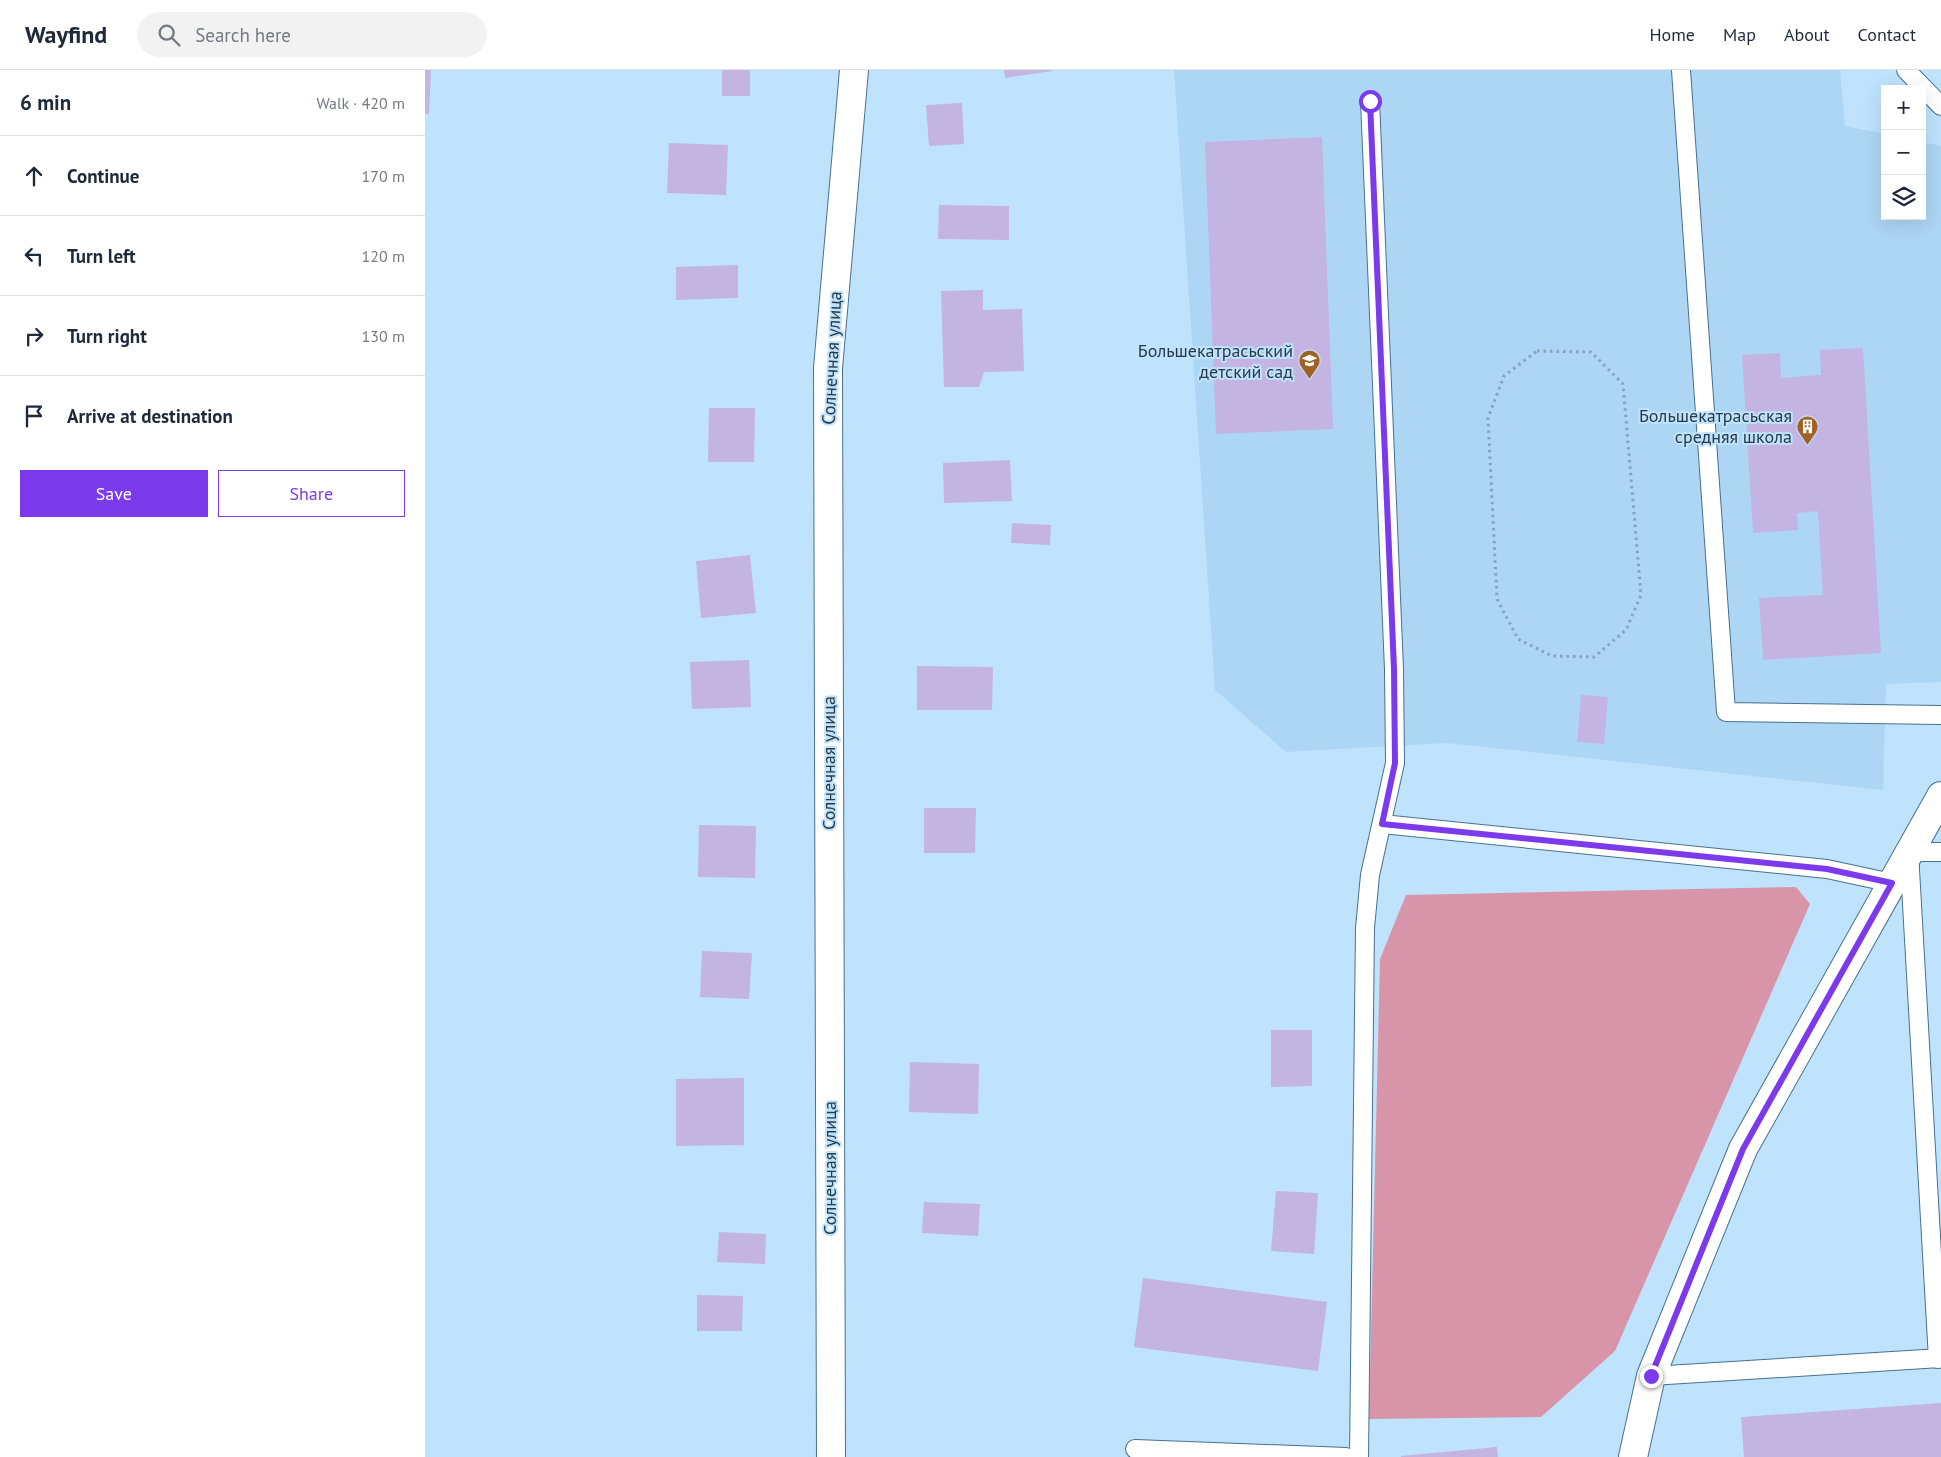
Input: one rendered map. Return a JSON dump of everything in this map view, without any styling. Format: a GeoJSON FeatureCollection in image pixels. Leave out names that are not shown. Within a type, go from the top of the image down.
{"type":"FeatureCollection","features":[{"type":"Feature","properties":{"kind":"street","name":"Солнечная улица"},"geometry":{"type":"LineString","coordinates":[[831,1457],[828,368],[854,70]]}},
{"type":"Feature","properties":{"kind":"street"},"geometry":{"type":"LineString","coordinates":[[1633,1457],[1651,1376],[1743,1149],[1941,796]]}},
{"type":"Feature","properties":{"kind":"lane"},"geometry":{"type":"LineString","coordinates":[[1681,70],[1726,712],[1941,715]]}},
{"type":"Feature","properties":{"kind":"lane"},"geometry":{"type":"LineString","coordinates":[[1906,70],[1941,106]]}},
{"type":"Feature","properties":{"kind":"lane"},"geometry":{"type":"LineString","coordinates":[[1359,1457],[1365,928],[1370,875],[1395,763],[1394,669],[1370,101]]}},
{"type":"Feature","properties":{"kind":"lane"},"geometry":{"type":"LineString","coordinates":[[1382,824],[1827,869],[1892,883]]}},
{"type":"Feature","properties":{"kind":"lane"},"geometry":{"type":"LineString","coordinates":[[1651,1376],[1939,1359],[1909,852],[1941,852]]}},
{"type":"Feature","properties":{"kind":"lane"},"geometry":{"type":"LineString","coordinates":[[1135,1449],[1346,1457]]}},
{"type":"Feature","properties":{"kind":"path"},"geometry":{"type":"LineString","coordinates":[[1537,351],[1591,352],[1623,384],[1641,595],[1626,630],[1595,657],[1552,656],[1518,640],[1497,599],[1489,418],[1504,376],[1537,351]]}},
{"type":"Feature","properties":{"kind":"shaded area"},"geometry":{"type":"Polygon","coordinates":[[[1174,70],[1840,70],[1845,126],[1881,133],[1881,220],[1926,220],[1926,143],[1941,146],[1941,682],[1886,684],[1883,790],[1447,743],[1286,752],[1215,690],[1174,70]]]}},
{"type":"Feature","properties":{"kind":"shaded area"},"geometry":{"type":"Polygon","coordinates":[[[1796,887],[1810,904],[1615,1351],[1541,1417],[1369,1419],[1380,959],[1406,895],[1796,887]]]}},
{"type":"Feature","properties":{"kind":"building"},"geometry":{"type":"Polygon","coordinates":[[[425,70],[431,70],[429,114],[425,114],[425,70]]]}},
{"type":"Feature","properties":{"kind":"building"},"geometry":{"type":"Polygon","coordinates":[[[722,70],[750,70],[750,96],[722,96],[722,70]]]}},
{"type":"Feature","properties":{"kind":"building"},"geometry":{"type":"Polygon","coordinates":[[[1004,70],[1052,70],[1052,71],[1005,78],[1004,70]]]}},
{"type":"Feature","properties":{"kind":"building"},"geometry":{"type":"Polygon","coordinates":[[[962,103],[964,144],[929,146],[926,105],[962,103]]]}},
{"type":"Feature","properties":{"kind":"building"},"geometry":{"type":"Polygon","coordinates":[[[1322,137],[1333,429],[1216,434],[1205,142],[1322,137]]]}},
{"type":"Feature","properties":{"kind":"building"},"geometry":{"type":"Polygon","coordinates":[[[669,143],[728,145],[726,195],[667,193],[669,143]]]}},
{"type":"Feature","properties":{"kind":"building"},"geometry":{"type":"Polygon","coordinates":[[[939,205],[1009,206],[1009,240],[938,239],[939,205]]]}},
{"type":"Feature","properties":{"kind":"building"},"geometry":{"type":"Polygon","coordinates":[[[738,265],[738,298],[676,300],[676,267],[738,265]]]}},
{"type":"Feature","properties":{"kind":"building"},"geometry":{"type":"Polygon","coordinates":[[[983,290],[983,310],[1022,309],[1024,371],[984,372],[979,387],[944,387],[941,291],[983,290]]]}},
{"type":"Feature","properties":{"kind":"building","name":"Большекатрасьская средняя школа"},"geometry":{"type":"Polygon","coordinates":[[[1863,348],[1881,653],[1763,660],[1759,598],[1823,595],[1818,511],[1797,513],[1798,530],[1753,533],[1742,355],[1780,353],[1781,378],[1821,375],[1820,350],[1863,348]]]}},
{"type":"Feature","properties":{"kind":"building"},"geometry":{"type":"Polygon","coordinates":[[[709,408],[755,408],[754,462],[708,462],[709,408]]]}},
{"type":"Feature","properties":{"kind":"building"},"geometry":{"type":"Polygon","coordinates":[[[1010,460],[1012,501],[944,503],[943,463],[1010,460]]]}},
{"type":"Feature","properties":{"kind":"building"},"geometry":{"type":"Polygon","coordinates":[[[1012,523],[1051,525],[1050,545],[1011,543],[1012,523]]]}},
{"type":"Feature","properties":{"kind":"building"},"geometry":{"type":"Polygon","coordinates":[[[750,555],[756,613],[701,618],[696,561],[750,555]]]}},
{"type":"Feature","properties":{"kind":"building"},"geometry":{"type":"Polygon","coordinates":[[[749,660],[751,707],[692,709],[690,662],[749,660]]]}},
{"type":"Feature","properties":{"kind":"building"},"geometry":{"type":"Polygon","coordinates":[[[917,666],[993,667],[992,710],[917,710],[917,666]]]}},
{"type":"Feature","properties":{"kind":"building"},"geometry":{"type":"Polygon","coordinates":[[[1581,695],[1608,697],[1604,744],[1577,742],[1581,695]]]}},
{"type":"Feature","properties":{"kind":"building"},"geometry":{"type":"Polygon","coordinates":[[[924,808],[976,808],[975,853],[924,853],[924,808]]]}},
{"type":"Feature","properties":{"kind":"building"},"geometry":{"type":"Polygon","coordinates":[[[699,825],[756,826],[755,878],[698,877],[699,825]]]}},
{"type":"Feature","properties":{"kind":"building"},"geometry":{"type":"Polygon","coordinates":[[[702,951],[752,953],[749,999],[700,997],[702,951]]]}},
{"type":"Feature","properties":{"kind":"building"},"geometry":{"type":"Polygon","coordinates":[[[1271,1030],[1312,1030],[1312,1086],[1271,1087],[1271,1030]]]}},
{"type":"Feature","properties":{"kind":"building"},"geometry":{"type":"Polygon","coordinates":[[[910,1062],[979,1064],[978,1114],[909,1112],[910,1062]]]}},
{"type":"Feature","properties":{"kind":"building"},"geometry":{"type":"Polygon","coordinates":[[[744,1078],[744,1145],[676,1146],[676,1079],[744,1078]]]}},
{"type":"Feature","properties":{"kind":"building"},"geometry":{"type":"Polygon","coordinates":[[[1276,1191],[1318,1193],[1314,1254],[1271,1251],[1276,1191]]]}},
{"type":"Feature","properties":{"kind":"building"},"geometry":{"type":"Polygon","coordinates":[[[924,1202],[980,1204],[978,1236],[922,1233],[924,1202]]]}},
{"type":"Feature","properties":{"kind":"building"},"geometry":{"type":"Polygon","coordinates":[[[719,1232],[766,1234],[765,1264],[717,1262],[719,1232]]]}},
{"type":"Feature","properties":{"kind":"building"},"geometry":{"type":"Polygon","coordinates":[[[1143,1278],[1327,1302],[1318,1371],[1134,1347],[1143,1278]]]}},
{"type":"Feature","properties":{"kind":"building"},"geometry":{"type":"Polygon","coordinates":[[[697,1295],[743,1296],[742,1331],[697,1331],[697,1295]]]}},
{"type":"Feature","properties":{"kind":"building"},"geometry":{"type":"Polygon","coordinates":[[[1941,1403],[1941,1457],[1744,1457],[1741,1417],[1941,1403]]]}},
{"type":"Feature","properties":{"kind":"building"},"geometry":{"type":"Polygon","coordinates":[[[1497,1447],[1498,1457],[1401,1457],[1401,1456],[1497,1447]]]}},
{"type":"Feature","properties":{"kind":"place","name":"Большекатрасьский детский сад"},"geometry":{"type":"Point","coordinates":[1309,380]}},
{"type":"Feature","properties":{"kind":"place","name":"Большекатрасьская средняя школа"},"geometry":{"type":"Point","coordinates":[1808,445]}},
{"type":"Feature","properties":{"kind":"route"},"geometry":{"type":"LineString","coordinates":[[1370,101],[1394,669],[1395,763],[1382,824],[1827,869],[1892,883],[1743,1149],[1651,1376]]}}]}
